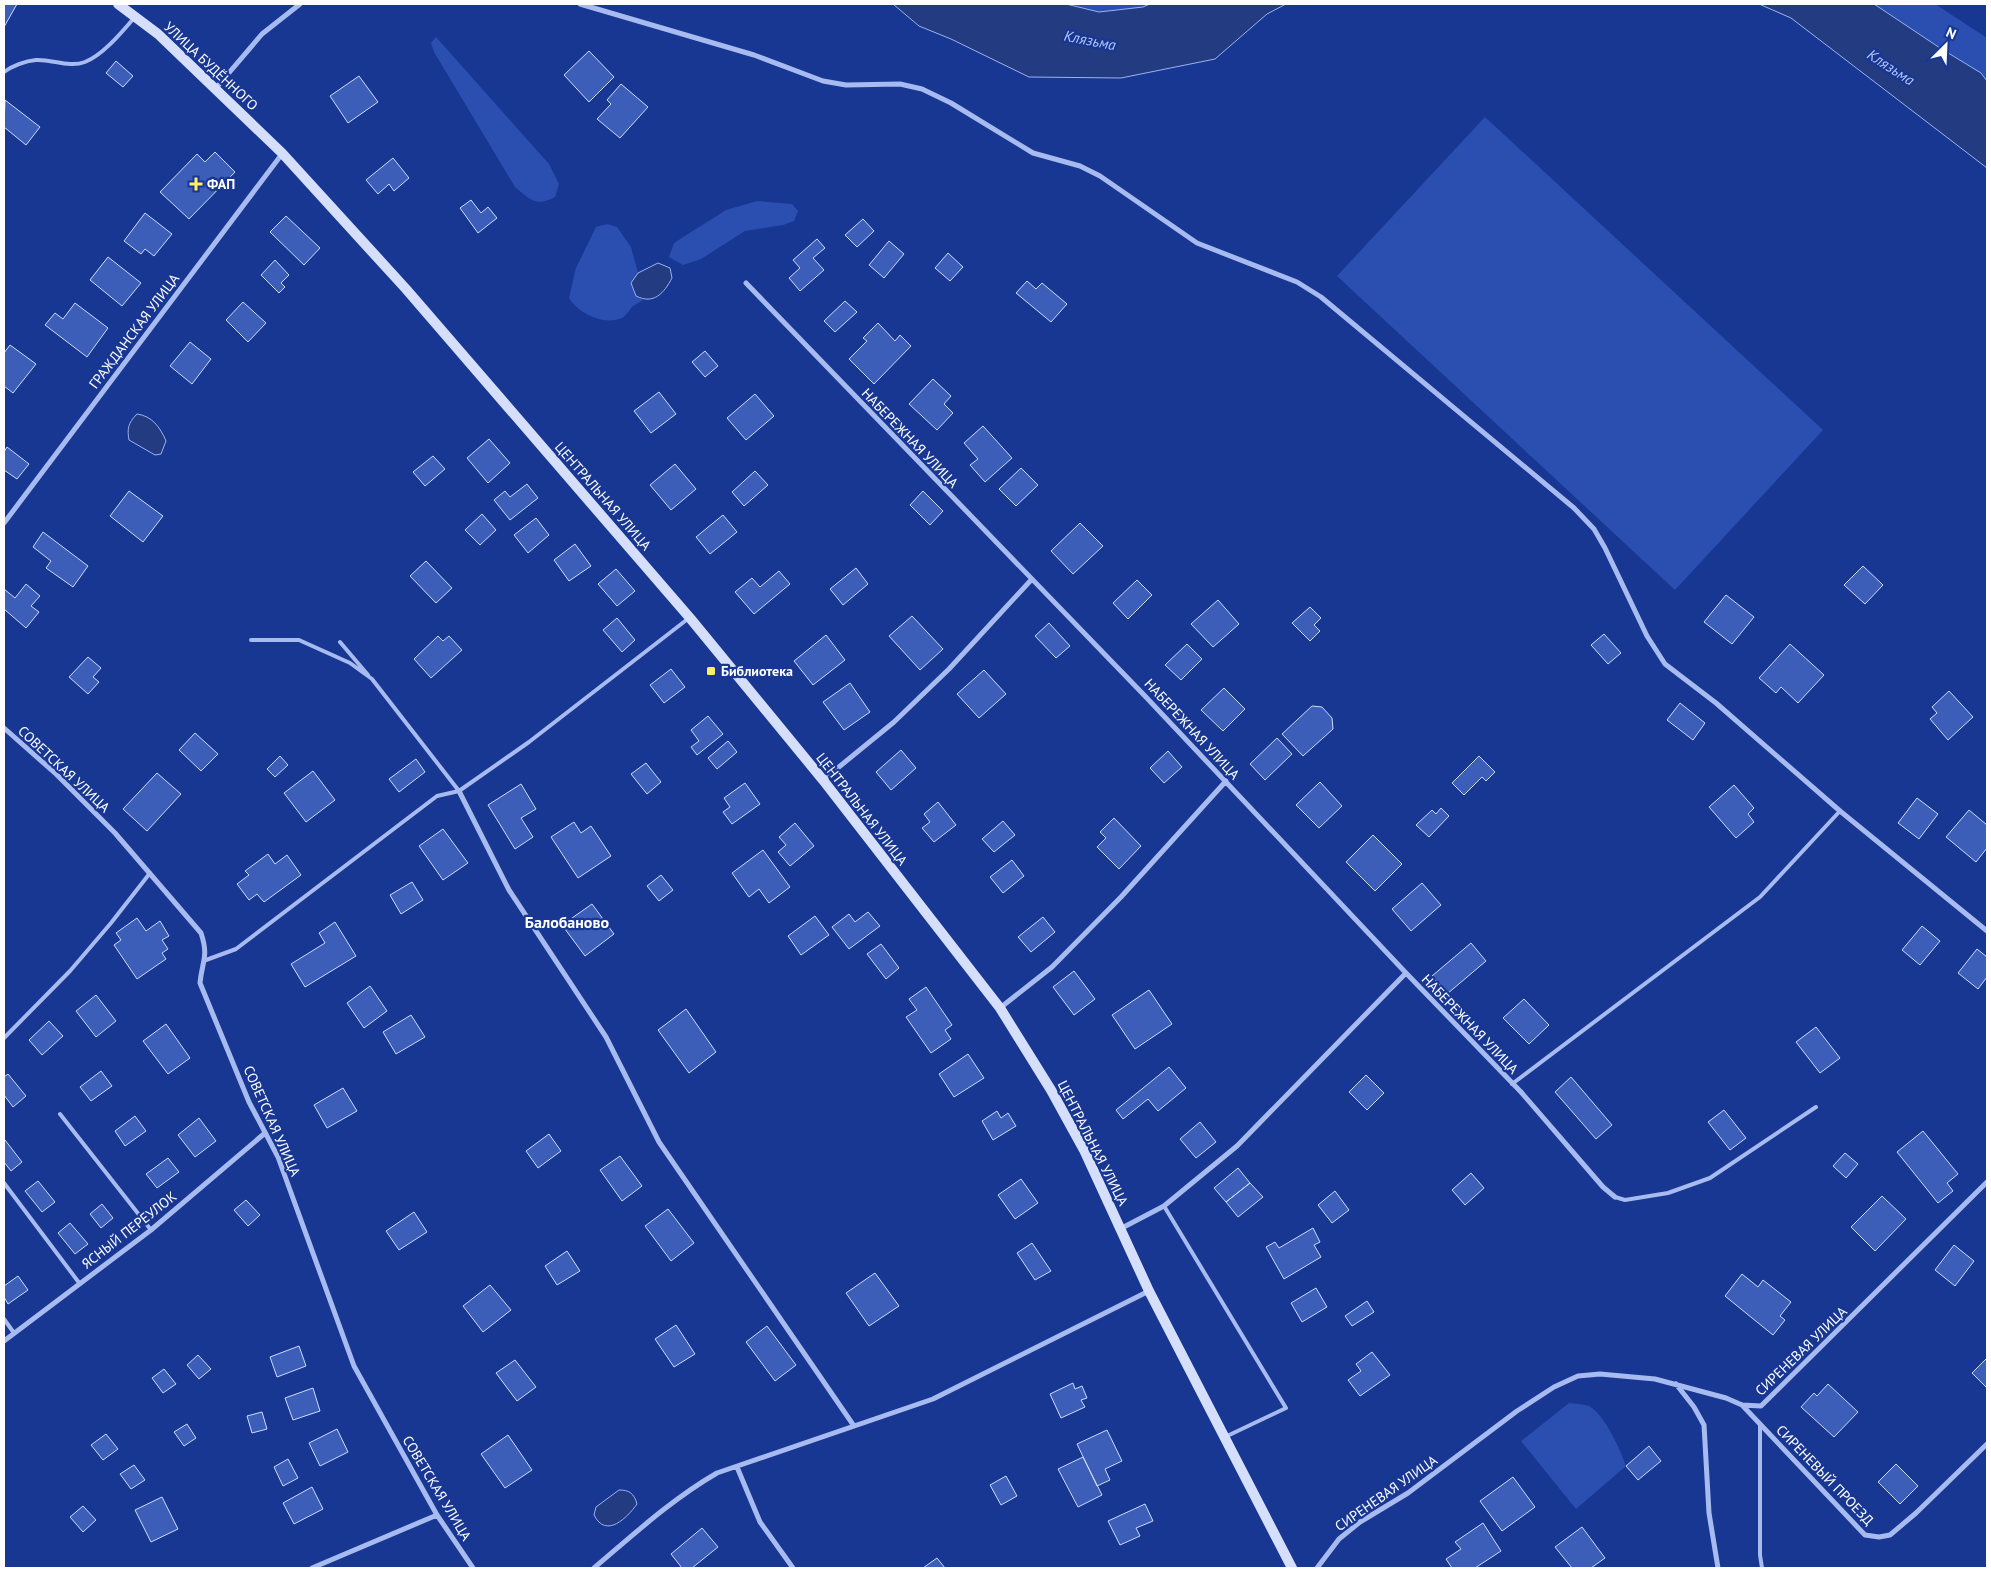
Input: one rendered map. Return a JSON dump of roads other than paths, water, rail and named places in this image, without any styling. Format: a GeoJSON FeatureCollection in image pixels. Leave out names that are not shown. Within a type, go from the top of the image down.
{"type":"FeatureCollection","features":[{"type":"Feature","properties":{"kind":"main road","name":"УЛИЦА БУДЁННОГО"},"geometry":{"type":"LineString","coordinates":[[118,4],[158,34],[282,153]]}},
{"type":"Feature","properties":{"kind":"main road","name":"ЦЕНТРАЛЬНАЯ УЛИЦА"},"geometry":{"type":"LineString","coordinates":[[282,153],[406,289],[690,618],[823,780],[1000,1008],[1052,1090],[1084,1150],[1149,1291],[1292,1568]]}},
{"type":"Feature","properties":{"kind":"street"},"geometry":{"type":"LineString","coordinates":[[216,88],[262,34],[300,4]]}},
{"type":"Feature","properties":{"kind":"street"},"geometry":{"type":"LineString","coordinates":[[580,4],[754,55],[823,81],[846,85],[900,84],[922,89],[951,103],[1033,153],[1080,166],[1100,176],[1197,244],[1297,282],[1321,297],[1574,508],[1594,529],[1647,636],[1665,664],[1716,703],[1840,811],[1987,931]]}},
{"type":"Feature","properties":{"kind":"street","name":"ГРАЖДАНСКАЯ УЛИЦА"},"geometry":{"type":"LineString","coordinates":[[4,522],[282,153]]}},
{"type":"Feature","properties":{"kind":"street","name":"НАБЕРЕЖНАЯ УЛИЦА"},"geometry":{"type":"LineString","coordinates":[[746,283],[1226,781],[1406,974],[1512,1084],[1603,1187],[1615,1197]]}},
{"type":"Feature","properties":{"kind":"street"},"geometry":{"type":"LineString","coordinates":[[823,780],[894,722],[949,668],[1032,579]]}},
{"type":"Feature","properties":{"kind":"street","name":"СОВЕТСКАЯ УЛИЦА"},"geometry":{"type":"LineString","coordinates":[[4,728],[56,774],[115,833],[201,933],[206,948],[206,960],[201,970],[200,983],[250,1102],[278,1156],[354,1366],[437,1515],[473,1568]]}},
{"type":"Feature","properties":{"kind":"street"},"geometry":{"type":"LineString","coordinates":[[1000,1008],[1052,967],[1121,897],[1226,781]]}},
{"type":"Feature","properties":{"kind":"street"},"geometry":{"type":"LineString","coordinates":[[459,791],[509,890],[606,1038],[659,1142],[854,1426]]}},
{"type":"Feature","properties":{"kind":"street"},"geometry":{"type":"LineString","coordinates":[[1120,1229],[1164,1206],[1237,1146],[1406,974]]}},
{"type":"Feature","properties":{"kind":"street","name":"ЯСНЫЙ ПЕРЕУЛОК"},"geometry":{"type":"LineString","coordinates":[[4,1341],[151,1230],[266,1133]]}},
{"type":"Feature","properties":{"kind":"street","name":"СИРЕНЕВАЯ УЛИЦА"},"geometry":{"type":"LineString","coordinates":[[1317,1568],[1339,1538],[1360,1522],[1408,1493],[1486,1434],[1554,1387],[1578,1376],[1600,1374],[1655,1379],[1726,1398],[1742,1405],[1761,1406],[1774,1396],[1987,1182]]}},
{"type":"Feature","properties":{"kind":"street"},"geometry":{"type":"LineString","coordinates":[[594,1568],[698,1484],[717,1473],[932,1399],[1149,1291]]}},
{"type":"Feature","properties":{"kind":"street"},"geometry":{"type":"LineString","coordinates":[[1676,1384],[1694,1407],[1704,1425],[1709,1513],[1718,1568]]}},
{"type":"Feature","properties":{"kind":"street","name":"СИРЕНЕВЫЙ ПРОЕЗД"},"geometry":{"type":"LineString","coordinates":[[1742,1405],[1865,1535],[1879,1537],[1890,1535],[1916,1513],[1987,1444]]}},
{"type":"Feature","properties":{"kind":"street"},"geometry":{"type":"LineString","coordinates":[[737,1467],[760,1522],[793,1568]]}},
{"type":"Feature","properties":{"kind":"street"},"geometry":{"type":"LineString","coordinates":[[312,1568],[437,1515]]}},
{"type":"Feature","properties":{"kind":"lane"},"geometry":{"type":"LineString","coordinates":[[4,72],[10,67],[36,60],[62,64],[85,62],[115,40],[135,16]]}},
{"type":"Feature","properties":{"kind":"lane"},"geometry":{"type":"LineString","coordinates":[[206,960],[236,949],[437,796],[459,791],[529,742],[690,618]]}},
{"type":"Feature","properties":{"kind":"lane"},"geometry":{"type":"LineString","coordinates":[[251,640],[300,640],[350,663],[372,679]]}},
{"type":"Feature","properties":{"kind":"lane"},"geometry":{"type":"LineString","coordinates":[[340,642],[372,679],[459,791]]}},
{"type":"Feature","properties":{"kind":"lane"},"geometry":{"type":"LineString","coordinates":[[1512,1084],[1760,897],[1840,811]]}},
{"type":"Feature","properties":{"kind":"lane"},"geometry":{"type":"LineString","coordinates":[[4,1038],[70,971],[150,873]]}},
{"type":"Feature","properties":{"kind":"lane"},"geometry":{"type":"LineString","coordinates":[[1615,1197],[1625,1200],[1668,1193],[1710,1178],[1816,1107]]}},
{"type":"Feature","properties":{"kind":"lane"},"geometry":{"type":"LineString","coordinates":[[60,1114],[151,1230]]}},
{"type":"Feature","properties":{"kind":"lane"},"geometry":{"type":"LineString","coordinates":[[4,1183],[80,1284]]}},
{"type":"Feature","properties":{"kind":"lane"},"geometry":{"type":"LineString","coordinates":[[1164,1206],[1286,1408],[1225,1437]]}},
{"type":"Feature","properties":{"kind":"lane"},"geometry":{"type":"LineString","coordinates":[[4,1319],[14,1333]]}},
{"type":"Feature","properties":{"kind":"lane"},"geometry":{"type":"LineString","coordinates":[[1760,1424],[1760,1555],[1762,1568]]}},
{"type":"Feature","properties":{"kind":"water","name":"Клязьма"},"geometry":{"type":"Polygon","coordinates":[[[893,4],[1066,4],[1099,12],[1143,7],[1150,4],[1286,4],[1267,14],[1215,59],[1121,78],[1029,77],[951,39],[919,26],[893,4]]]}},
{"type":"Feature","properties":{"kind":"water","name":"Клязьма"},"geometry":{"type":"Polygon","coordinates":[[[1759,4],[1874,4],[1981,73],[1987,81],[1987,168],[1791,18],[1759,4]]]}},
{"type":"Feature","properties":{"kind":"water"},"geometry":{"type":"Polygon","coordinates":[[[658,263],[670,268],[672,278],[669,283],[662,293],[653,298],[648,299],[636,296],[631,283],[638,273],[658,263]]]}},
{"type":"Feature","properties":{"kind":"water"},"geometry":{"type":"Polygon","coordinates":[[[137,414],[147,417],[161,431],[166,441],[161,454],[155,455],[129,440],[129,426],[137,414]]]}},
{"type":"Feature","properties":{"kind":"water"},"geometry":{"type":"Polygon","coordinates":[[[619,1490],[631,1493],[637,1504],[628,1515],[616,1524],[604,1525],[594,1515],[596,1507],[619,1490]]]}},
{"type":"Feature","properties":{"kind":"place","name":"ФАП"},"geometry":{"type":"Point","coordinates":[196,184]}},
{"type":"Feature","properties":{"kind":"place","name":"Библиотека"},"geometry":{"type":"Point","coordinates":[711,671]}},
{"type":"Feature","properties":{"kind":"district","name":"Балобаново"},"geometry":{"type":"Point","coordinates":[567,922]}}]}
